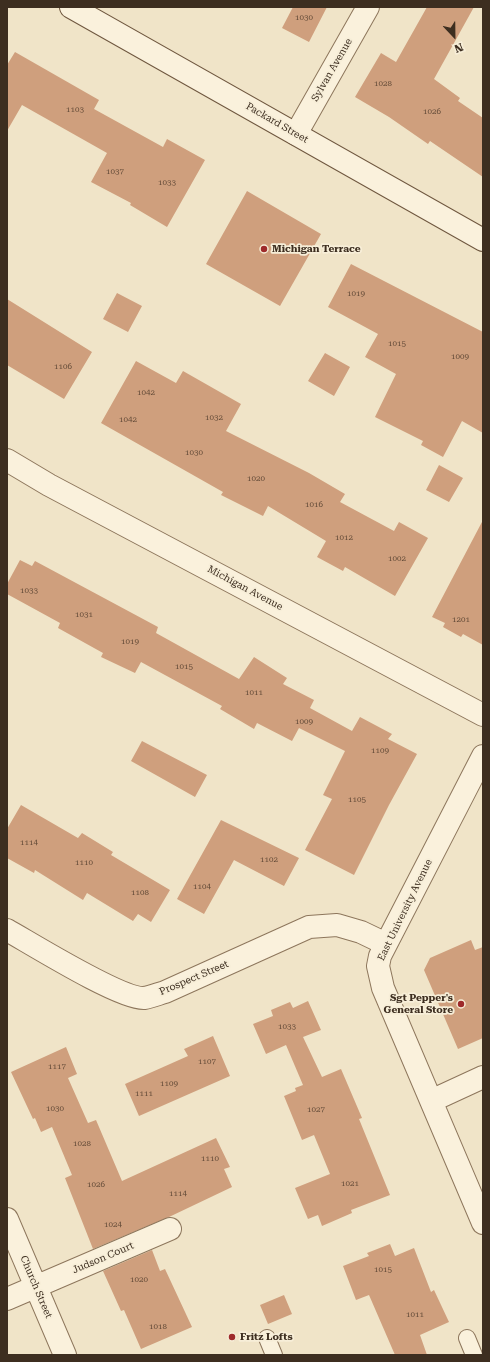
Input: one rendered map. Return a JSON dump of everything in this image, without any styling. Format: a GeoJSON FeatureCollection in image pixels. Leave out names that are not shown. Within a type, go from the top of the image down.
{"type":"FeatureCollection","features":[{"type":"Feature","properties":{"kind":"street","name":"Packard Street"},"geometry":{"type":"LineString","coordinates":[[71,7],[296,134],[480,234]]}},
{"type":"Feature","properties":{"kind":"street","name":"Sylvan Avenue"},"geometry":{"type":"LineString","coordinates":[[296,134],[368,7]]}},
{"type":"Feature","properties":{"kind":"street","name":"Michigan Avenue"},"geometry":{"type":"LineString","coordinates":[[7,460],[49,485],[483,715]]}},
{"type":"Feature","properties":{"kind":"street","name":"East University Avenue"},"geometry":{"type":"LineString","coordinates":[[483,756],[386,944],[378,966],[380,978],[430,1101],[483,1223]]}},
{"type":"Feature","properties":{"kind":"street","name":"Prospect Street"},"geometry":{"type":"LineString","coordinates":[[7,930],[103,984],[125,993],[143,998],[165,992],[309,927],[337,925],[361,932],[386,944]]}},
{"type":"Feature","properties":{"kind":"street"},"geometry":{"type":"LineString","coordinates":[[430,1101],[483,1077]]}},
{"type":"Feature","properties":{"kind":"street","name":"Church Street"},"geometry":{"type":"LineString","coordinates":[[7,1219],[65,1355]]}},
{"type":"Feature","properties":{"kind":"street","name":"Judson Court"},"geometry":{"type":"LineString","coordinates":[[7,1299],[170,1229]]}},
{"type":"Feature","properties":{"kind":"lane"},"geometry":{"type":"LineString","coordinates":[[267,1338],[274,1355]]}},
{"type":"Feature","properties":{"kind":"lane"},"geometry":{"type":"LineString","coordinates":[[467,1338],[474,1355]]}},
{"type":"Feature","properties":{"kind":"lane"},"geometry":{"type":"LineString","coordinates":[[479,1355],[483,1353]]}},
{"type":"Feature","properties":{"kind":"building"},"geometry":{"type":"Polygon","coordinates":[[[293,7],[327,7],[309,42],[282,28],[293,7]]]}},
{"type":"Feature","properties":{"kind":"building"},"geometry":{"type":"Polygon","coordinates":[[[427,7],[474,7],[434,79],[460,98],[458,101],[483,118],[483,177],[430,141],[428,144],[389,117],[355,97],[381,53],[396,62],[427,7]]]}},
{"type":"Feature","properties":{"kind":"building"},"geometry":{"type":"Polygon","coordinates":[[[15,52],[99,100],[94,109],[163,147],[167,139],[205,160],[167,227],[130,205],[131,203],[91,182],[107,153],[22,105],[7,131],[7,65],[15,52]]]}},
{"type":"Feature","properties":{"kind":"building","name":"Michigan Terrace"},"geometry":{"type":"Polygon","coordinates":[[[247,191],[321,234],[280,306],[206,264],[247,191]]]}},
{"type":"Feature","properties":{"kind":"building"},"geometry":{"type":"Polygon","coordinates":[[[351,264],[483,332],[483,433],[462,421],[443,457],[421,445],[423,441],[375,417],[396,374],[365,357],[378,334],[328,307],[351,264]]]}},
{"type":"Feature","properties":{"kind":"building"},"geometry":{"type":"Polygon","coordinates":[[[117,293],[142,306],[128,332],[103,319],[117,293]]]}},
{"type":"Feature","properties":{"kind":"building"},"geometry":{"type":"Polygon","coordinates":[[[7,299],[92,352],[64,399],[7,365],[7,299]]]}},
{"type":"Feature","properties":{"kind":"building"},"geometry":{"type":"Polygon","coordinates":[[[325,353],[350,367],[334,396],[308,381],[325,353]]]}},
{"type":"Feature","properties":{"kind":"building"},"geometry":{"type":"Polygon","coordinates":[[[136,361],[176,383],[183,371],[241,404],[226,431],[309,473],[345,494],[340,502],[394,531],[399,522],[428,538],[395,596],[345,567],[343,571],[317,557],[326,541],[268,506],[263,516],[221,495],[223,492],[101,423],[136,361]]]}},
{"type":"Feature","properties":{"kind":"building"},"geometry":{"type":"Polygon","coordinates":[[[439,465],[463,478],[449,502],[426,490],[439,465]]]}},
{"type":"Feature","properties":{"kind":"building"},"geometry":{"type":"Polygon","coordinates":[[[483,520],[483,645],[463,634],[461,637],[443,627],[445,623],[432,617],[483,520]]]}},
{"type":"Feature","properties":{"kind":"building"},"geometry":{"type":"Polygon","coordinates":[[[20,560],[32,566],[35,561],[158,627],[156,633],[239,679],[254,657],[287,678],[283,684],[314,700],[310,708],[352,731],[360,717],[392,734],[388,739],[417,754],[389,805],[354,875],[305,850],[332,799],[323,795],[345,751],[299,728],[292,741],[257,723],[254,729],[220,709],[222,706],[141,662],[135,673],[101,657],[103,653],[58,628],[60,623],[7,594],[7,584],[20,560]]]}},
{"type":"Feature","properties":{"kind":"building"},"geometry":{"type":"Polygon","coordinates":[[[142,741],[207,775],[195,797],[131,761],[142,741]]]}},
{"type":"Feature","properties":{"kind":"building"},"geometry":{"type":"Polygon","coordinates":[[[21,805],[78,838],[82,833],[113,852],[111,855],[170,890],[151,922],[138,914],[133,921],[87,893],[83,900],[35,870],[34,873],[7,858],[7,829],[21,805]]]}},
{"type":"Feature","properties":{"kind":"building"},"geometry":{"type":"Polygon","coordinates":[[[221,820],[299,858],[284,886],[234,860],[204,914],[177,899],[221,820]]]}},
{"type":"Feature","properties":{"kind":"building","name":"Sgt Pepper's General Store"},"geometry":{"type":"Polygon","coordinates":[[[471,940],[475,950],[483,947],[483,1038],[458,1049],[424,970],[430,958],[471,940]]]}},
{"type":"Feature","properties":{"kind":"building"},"geometry":{"type":"Polygon","coordinates":[[[308,1001],[321,1030],[303,1037],[322,1077],[341,1069],[362,1118],[359,1119],[390,1195],[351,1210],[352,1213],[322,1226],[318,1215],[308,1219],[295,1188],[330,1174],[314,1135],[302,1140],[284,1096],[296,1091],[295,1088],[303,1085],[286,1045],[266,1054],[253,1024],[273,1016],[271,1010],[290,1002],[293,1008],[308,1001]]]}},
{"type":"Feature","properties":{"kind":"building"},"geometry":{"type":"Polygon","coordinates":[[[213,1036],[230,1076],[139,1116],[125,1084],[188,1056],[184,1049],[213,1036]]]}},
{"type":"Feature","properties":{"kind":"building"},"geometry":{"type":"Polygon","coordinates":[[[66,1047],[77,1074],[68,1078],[88,1123],[96,1120],[122,1181],[216,1138],[230,1167],[224,1169],[232,1187],[169,1217],[93,1249],[65,1178],[72,1175],[52,1127],[41,1132],[35,1118],[33,1119],[11,1072],[66,1047]]]}},
{"type":"Feature","properties":{"kind":"building"},"geometry":{"type":"Polygon","coordinates":[[[390,1244],[395,1256],[414,1248],[431,1292],[434,1290],[449,1322],[420,1335],[427,1355],[395,1355],[369,1295],[356,1300],[343,1266],[369,1256],[367,1253],[390,1244]]]}},
{"type":"Feature","properties":{"kind":"building"},"geometry":{"type":"Polygon","coordinates":[[[152,1250],[160,1271],[165,1269],[192,1327],[141,1349],[124,1310],[121,1311],[103,1271],[152,1250]]]}},
{"type":"Feature","properties":{"kind":"building"},"geometry":{"type":"Polygon","coordinates":[[[284,1295],[292,1314],[268,1324],[260,1305],[284,1295]]]}},
{"type":"Feature","properties":{"kind":"place","name":"Michigan Terrace"},"geometry":{"type":"Point","coordinates":[264,249]}},
{"type":"Feature","properties":{"kind":"place","name":"Sgt Pepper's General Store"},"geometry":{"type":"Point","coordinates":[461,1004]}},
{"type":"Feature","properties":{"kind":"place","name":"Fritz Lofts"},"geometry":{"type":"Point","coordinates":[232,1337]}}]}
